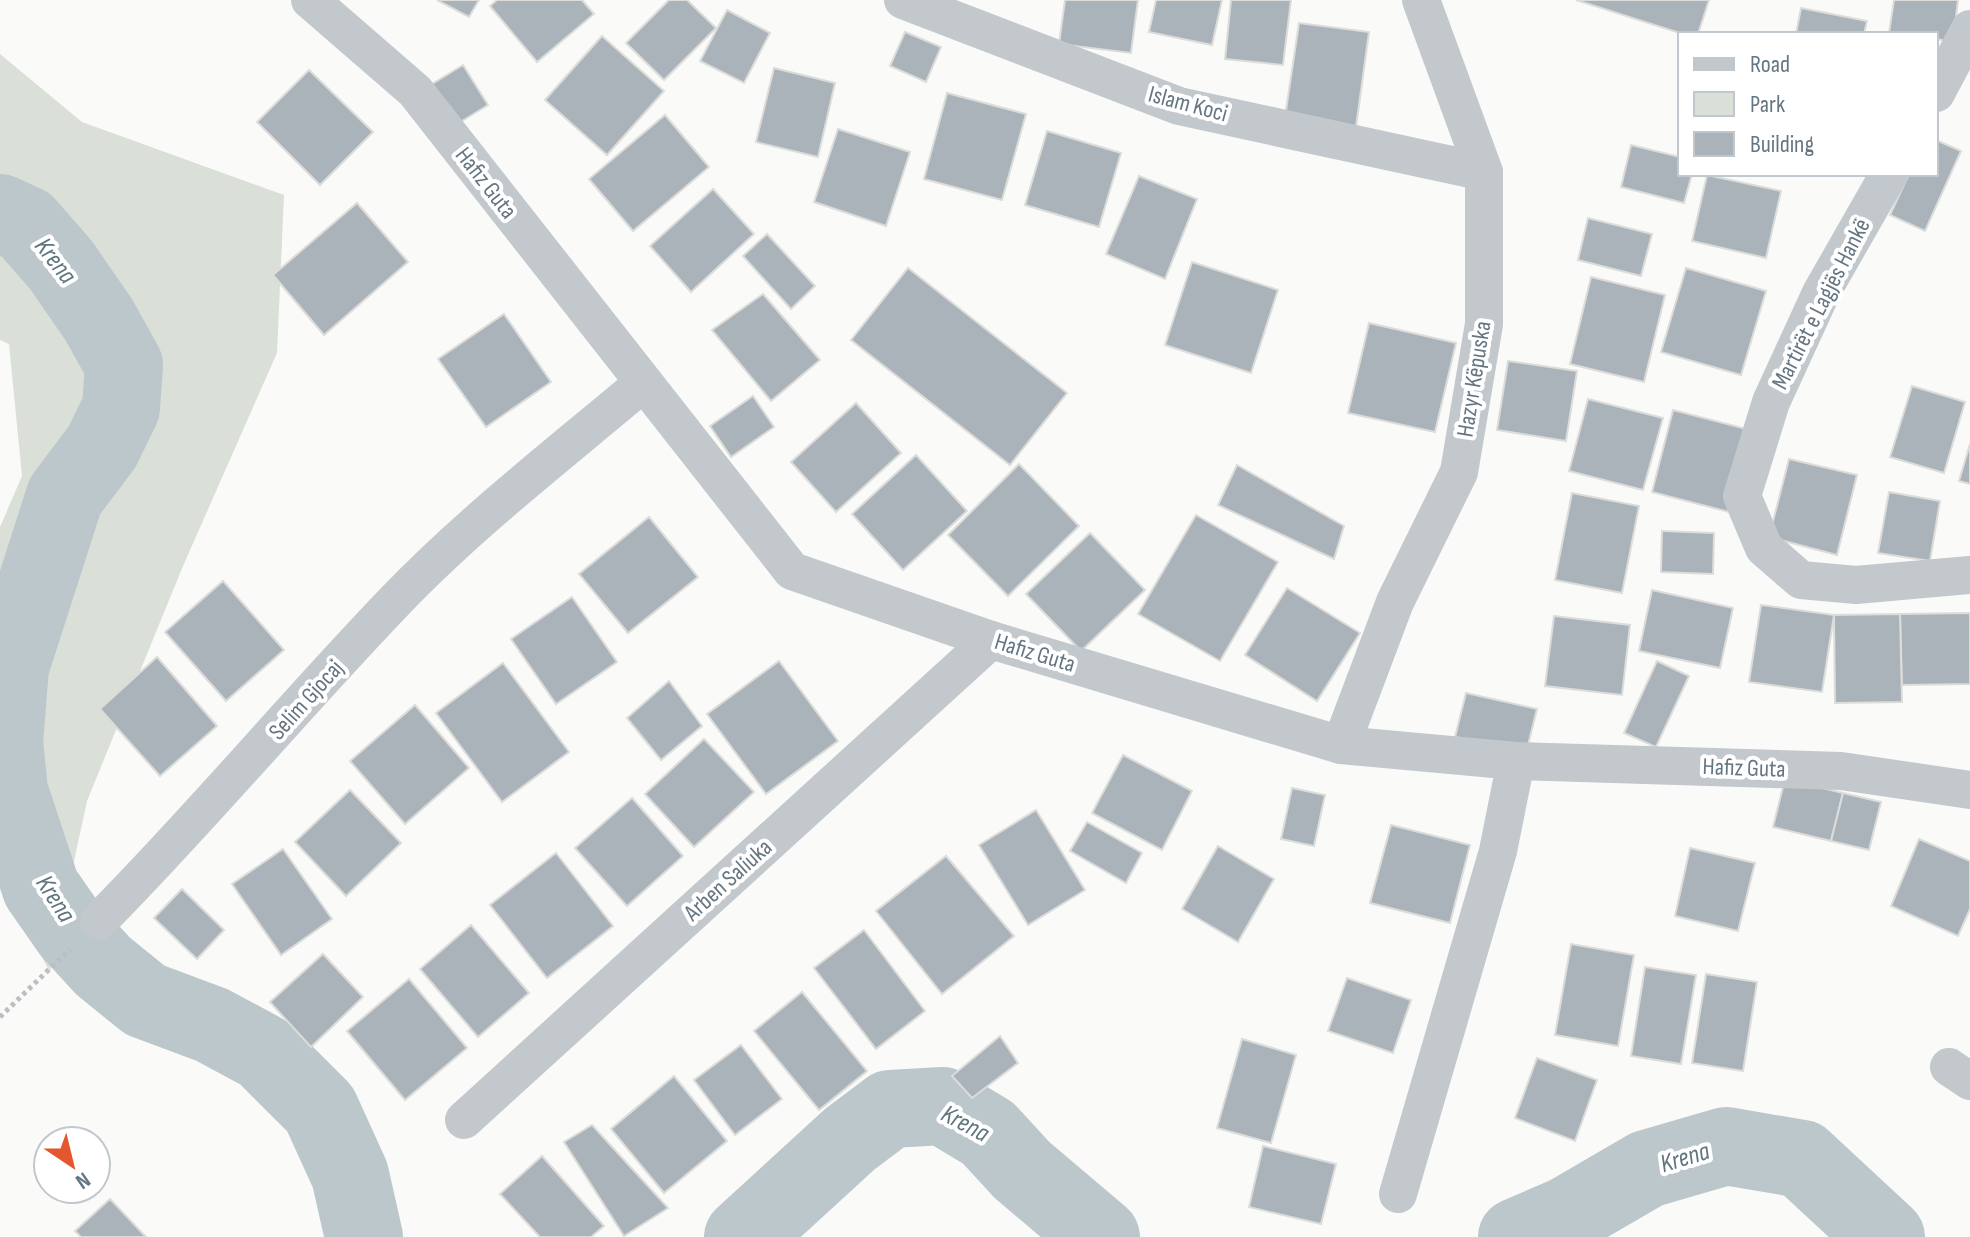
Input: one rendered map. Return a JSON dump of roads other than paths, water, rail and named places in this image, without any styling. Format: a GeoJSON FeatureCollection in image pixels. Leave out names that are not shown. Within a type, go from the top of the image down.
{"type":"FeatureCollection","features":[{"type":"Feature","properties":{"kind":"street","name":"Hafiz Guta"},"geometry":{"type":"LineString","coordinates":[[310,0],[415,91],[642,384],[792,571],[991,640],[1341,745],[1516,761],[1841,771],[1970,790]]}},
{"type":"Feature","properties":{"kind":"street","name":"Islam Koci"},"geometry":{"type":"LineString","coordinates":[[903,0],[1179,106],[1484,172]]}},
{"type":"Feature","properties":{"kind":"street","name":"Hazyr Këpuska"},"geometry":{"type":"LineString","coordinates":[[1341,745],[1395,602],[1459,472],[1484,324],[1484,172],[1421,0]]}},
{"type":"Feature","properties":{"kind":"street"},"geometry":{"type":"LineString","coordinates":[[1938,89],[1970,29]]}},
{"type":"Feature","properties":{"kind":"street","name":"Martirët e Lagjës Hankë"},"geometry":{"type":"LineString","coordinates":[[1888,176],[1821,293],[1771,402],[1742,496],[1764,548],[1801,580],[1856,585],[1970,575]]}},
{"type":"Feature","properties":{"kind":"street","name":"Selim Gjocaj"},"geometry":{"type":"LineString","coordinates":[[99,921],[187,832],[398,598],[520,486],[642,384]]}},
{"type":"Feature","properties":{"kind":"street","name":"Arben Saliuka"},"geometry":{"type":"LineString","coordinates":[[464,1120],[991,640]]}},
{"type":"Feature","properties":{"kind":"street"},"geometry":{"type":"LineString","coordinates":[[1398,1194],[1498,851],[1516,761]]}},
{"type":"Feature","properties":{"kind":"waterway","name":"Krena"},"geometry":{"type":"LineString","coordinates":[[0,213],[26,225],[61,265],[99,320],[124,365],[121,408],[102,447],[65,496],[10,667],[4,742],[9,791],[41,888],[71,931],[103,966],[145,1000],[212,1025],[264,1053],[320,1109],[350,1175],[364,1237]]}},
{"type":"Feature","properties":{"kind":"waterway","name":"Krena"},"geometry":{"type":"LineString","coordinates":[[743,1237],[850,1139],[890,1109],[943,1106],[988,1133],[1022,1170],[1101,1237]]}},
{"type":"Feature","properties":{"kind":"waterway","name":"Krena"},"geometry":{"type":"LineString","coordinates":[[1517,1237],[1568,1215],[1647,1169],[1726,1146],[1802,1159],[1886,1237]]}}]}
